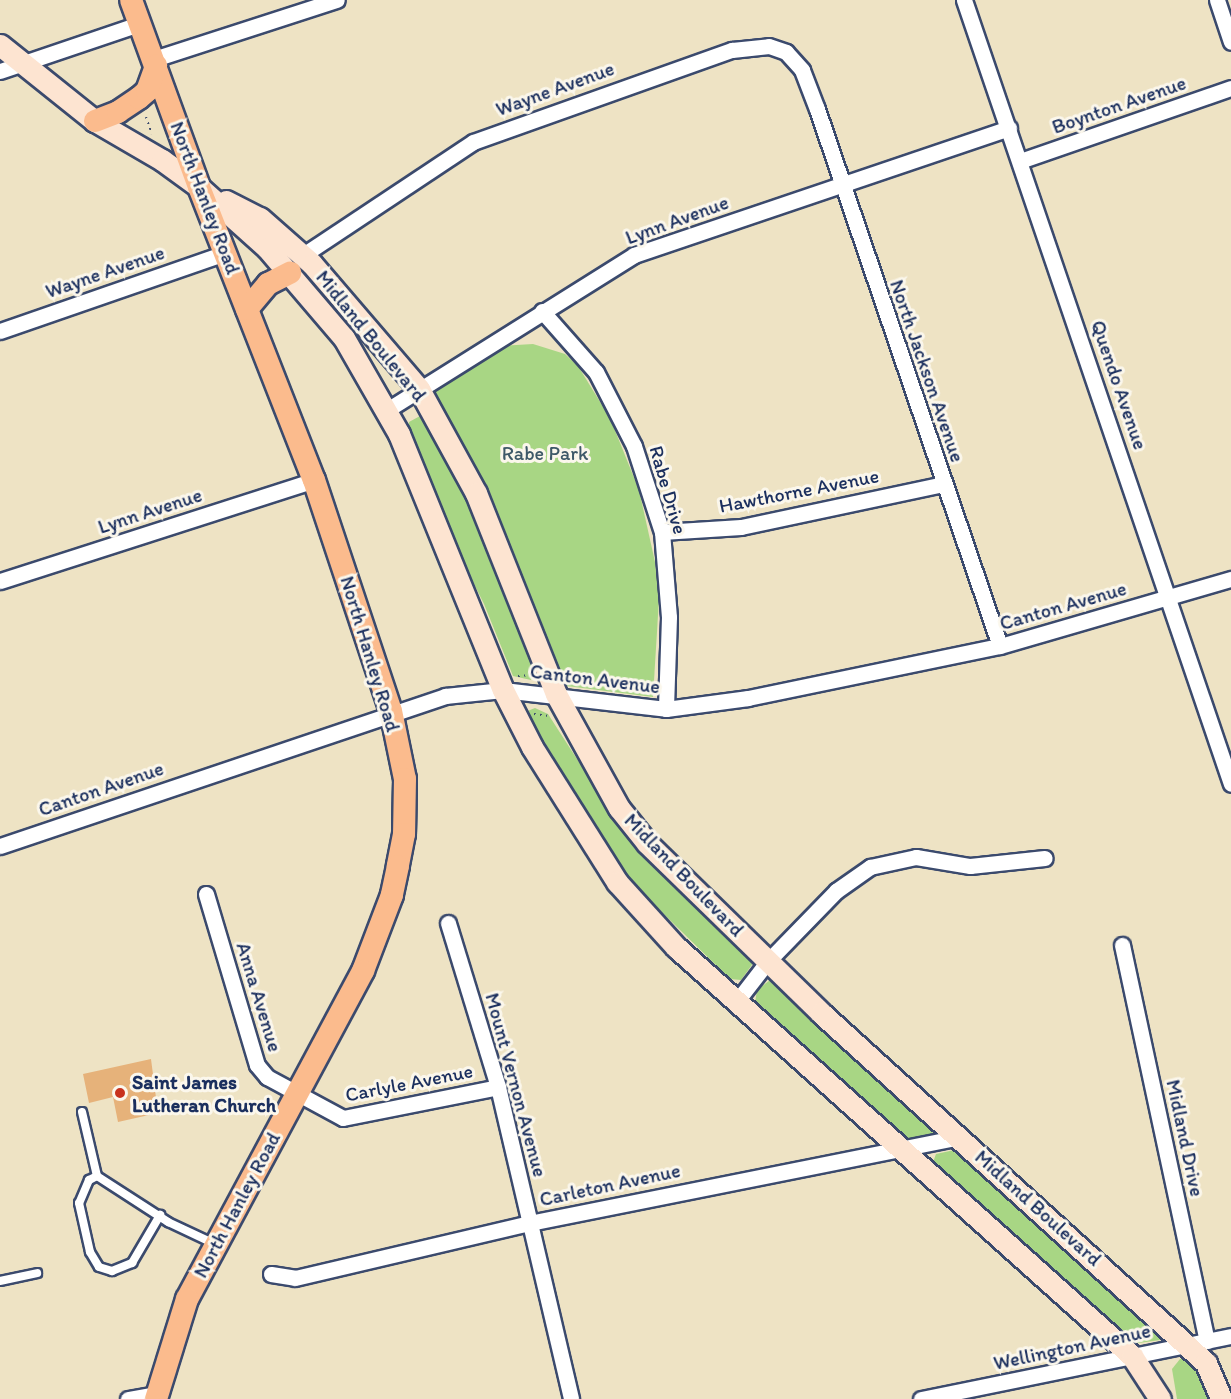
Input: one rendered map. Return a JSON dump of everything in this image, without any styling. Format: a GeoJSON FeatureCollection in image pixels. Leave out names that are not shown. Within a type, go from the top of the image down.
{"type":"FeatureCollection","features":[{"type":"Feature","properties":{"kind":"main road","name":"North Hanley Road"},"geometry":{"type":"LineString","coordinates":[[131,0],[199,187],[314,480],[391,711],[405,779],[404,834],[392,895],[363,971],[187,1299],[156,1396]]}},
{"type":"Feature","properties":{"kind":"main road","name":"Midland Boulevard"},"geometry":{"type":"LineString","coordinates":[[0,45],[20,64],[95,121],[162,160],[296,264],[418,389],[476,494],[556,694],[586,753],[626,817],[647,843],[768,961],[959,1137],[1197,1343],[1221,1399]]}},
{"type":"Feature","properties":{"kind":"main road"},"geometry":{"type":"LineString","coordinates":[[95,121],[118,112],[147,91],[155,62]]}},
{"type":"Feature","properties":{"kind":"main road"},"geometry":{"type":"LineString","coordinates":[[247,309],[268,284],[296,264]]}},
{"type":"Feature","properties":{"kind":"main road","name":"Midland Boulevard"},"geometry":{"type":"LineString","coordinates":[[296,264],[387,410],[507,683],[532,747],[617,882],[676,947],[1132,1356],[1160,1399]]}},
{"type":"Feature","properties":{"kind":"street","name":"Quendo Avenue"},"geometry":{"type":"LineString","coordinates":[[964,0],[1168,597],[1227,755],[1231,784]]}},
{"type":"Feature","properties":{"kind":"street"},"geometry":{"type":"LineString","coordinates":[[1217,0],[1231,42]]}},
{"type":"Feature","properties":{"kind":"street"},"geometry":{"type":"LineString","coordinates":[[155,62],[327,2]]}},
{"type":"Feature","properties":{"kind":"street"},"geometry":{"type":"LineString","coordinates":[[0,71],[140,24]]}},
{"type":"Feature","properties":{"kind":"street","name":"Wayne Avenue"},"geometry":{"type":"LineString","coordinates":[[296,264],[473,142],[732,50],[769,46],[786,52],[802,70],[817,109]]}},
{"type":"Feature","properties":{"kind":"street","name":"Boynton Avenue"},"geometry":{"type":"LineString","coordinates":[[1020,161],[1231,88]]}},
{"type":"Feature","properties":{"kind":"street","name":"North Jackson Avenue"},"geometry":{"type":"LineString","coordinates":[[817,109],[999,646]]}},
{"type":"Feature","properties":{"kind":"street","name":"Lynn Avenue"},"geometry":{"type":"LineString","coordinates":[[387,410],[634,255],[1009,128]]}},
{"type":"Feature","properties":{"kind":"street","name":"Wayne Avenue"},"geometry":{"type":"LineString","coordinates":[[0,331],[225,253]]}},
{"type":"Feature","properties":{"kind":"street","name":"Rabe Drive"},"geometry":{"type":"LineString","coordinates":[[542,311],[596,372],[634,446],[662,532],[669,617],[666,709]]}},
{"type":"Feature","properties":{"kind":"street","name":"Lynn Avenue"},"geometry":{"type":"LineString","coordinates":[[0,581],[314,480]]}},
{"type":"Feature","properties":{"kind":"street","name":"Hawthorne Avenue"},"geometry":{"type":"LineString","coordinates":[[662,532],[741,527],[943,484]]}},
{"type":"Feature","properties":{"kind":"street","name":"Canton Avenue"},"geometry":{"type":"LineString","coordinates":[[0,846],[391,711],[446,696],[507,683],[607,705],[666,709],[748,698],[999,646],[1231,579]]}},
{"type":"Feature","properties":{"kind":"street"},"geometry":{"type":"LineString","coordinates":[[737,1000],[768,961],[836,891],[870,867],[916,857],[970,866],[1045,858]]}},
{"type":"Feature","properties":{"kind":"street","name":"Anna Avenue"},"geometry":{"type":"LineString","coordinates":[[206,894],[257,1065],[267,1077],[297,1095]]}},
{"type":"Feature","properties":{"kind":"street","name":"Mount Vernon Avenue"},"geometry":{"type":"LineString","coordinates":[[448,923],[498,1087],[571,1399]]}},
{"type":"Feature","properties":{"kind":"street","name":"Midland Drive"},"geometry":{"type":"LineString","coordinates":[[1122,945],[1197,1343]]}},
{"type":"Feature","properties":{"kind":"street","name":"Carlyle Avenue"},"geometry":{"type":"LineString","coordinates":[[297,1095],[344,1118],[498,1087]]}},
{"type":"Feature","properties":{"kind":"street","name":"Carleton Avenue"},"geometry":{"type":"LineString","coordinates":[[271,1274],[294,1278],[530,1223],[959,1137]]}},
{"type":"Feature","properties":{"kind":"street","name":"Wellington Avenue"},"geometry":{"type":"LineString","coordinates":[[921,1399],[1231,1336]]}},
{"type":"Feature","properties":{"kind":"street"},"geometry":{"type":"LineString","coordinates":[[128,1399],[156,1396]]}},
{"type":"Feature","properties":{"kind":"lane"},"geometry":{"type":"LineString","coordinates":[[82,1112],[97,1176],[160,1215],[216,1245]]}},
{"type":"Feature","properties":{"kind":"lane"},"geometry":{"type":"LineString","coordinates":[[97,1176],[89,1180],[79,1203],[90,1252],[103,1270],[123,1269],[132,1263],[160,1215]]}},
{"type":"Feature","properties":{"kind":"lane"},"geometry":{"type":"LineString","coordinates":[[0,1281],[37,1273]]}},
{"type":"Feature","properties":{"kind":"path"},"geometry":{"type":"LineString","coordinates":[[143,107],[150,129],[154,132]]}},
{"type":"Feature","properties":{"kind":"path"},"geometry":{"type":"LineString","coordinates":[[507,683],[534,675]]}},
{"type":"Feature","properties":{"kind":"path"},"geometry":{"type":"LineString","coordinates":[[525,712],[549,716]]}},
{"type":"Feature","properties":{"kind":"green space","name":"Rabe Park"},"geometry":{"type":"Polygon","coordinates":[[[533,344],[565,354],[578,366],[610,418],[639,490],[655,562],[659,599],[653,697],[559,685],[429,392],[500,346],[533,344]]]}},
{"type":"Feature","properties":{"kind":"green space"},"geometry":{"type":"Polygon","coordinates":[[[420,416],[454,467],[489,545],[535,671],[531,680],[513,676],[484,604],[452,540],[408,428],[409,422],[420,416]]]}},
{"type":"Feature","properties":{"kind":"green space"},"geometry":{"type":"Polygon","coordinates":[[[535,708],[548,714],[622,829],[754,962],[741,980],[730,979],[627,878],[590,829],[525,712],[535,708]]]}},
{"type":"Feature","properties":{"kind":"green space"},"geometry":{"type":"Polygon","coordinates":[[[774,977],[938,1132],[909,1140],[902,1137],[755,1003],[757,990],[774,977]]]}},
{"type":"Feature","properties":{"kind":"green space"},"geometry":{"type":"Polygon","coordinates":[[[959,1149],[1163,1336],[1160,1340],[1132,1344],[932,1165],[936,1154],[959,1149]]]}},
{"type":"Feature","properties":{"kind":"green space"},"geometry":{"type":"Polygon","coordinates":[[[1180,1359],[1189,1359],[1213,1399],[1177,1399],[1172,1369],[1180,1359]]]}},
{"type":"Feature","properties":{"kind":"building","name":"Saint James Lutheran Church"},"geometry":{"type":"Polygon","coordinates":[[[151,1059],[158,1113],[118,1122],[113,1097],[89,1103],[83,1074],[151,1059]]]}},
{"type":"Feature","properties":{"kind":"place","name":"Saint James Lutheran Church"},"geometry":{"type":"Point","coordinates":[120,1093]}}]}
